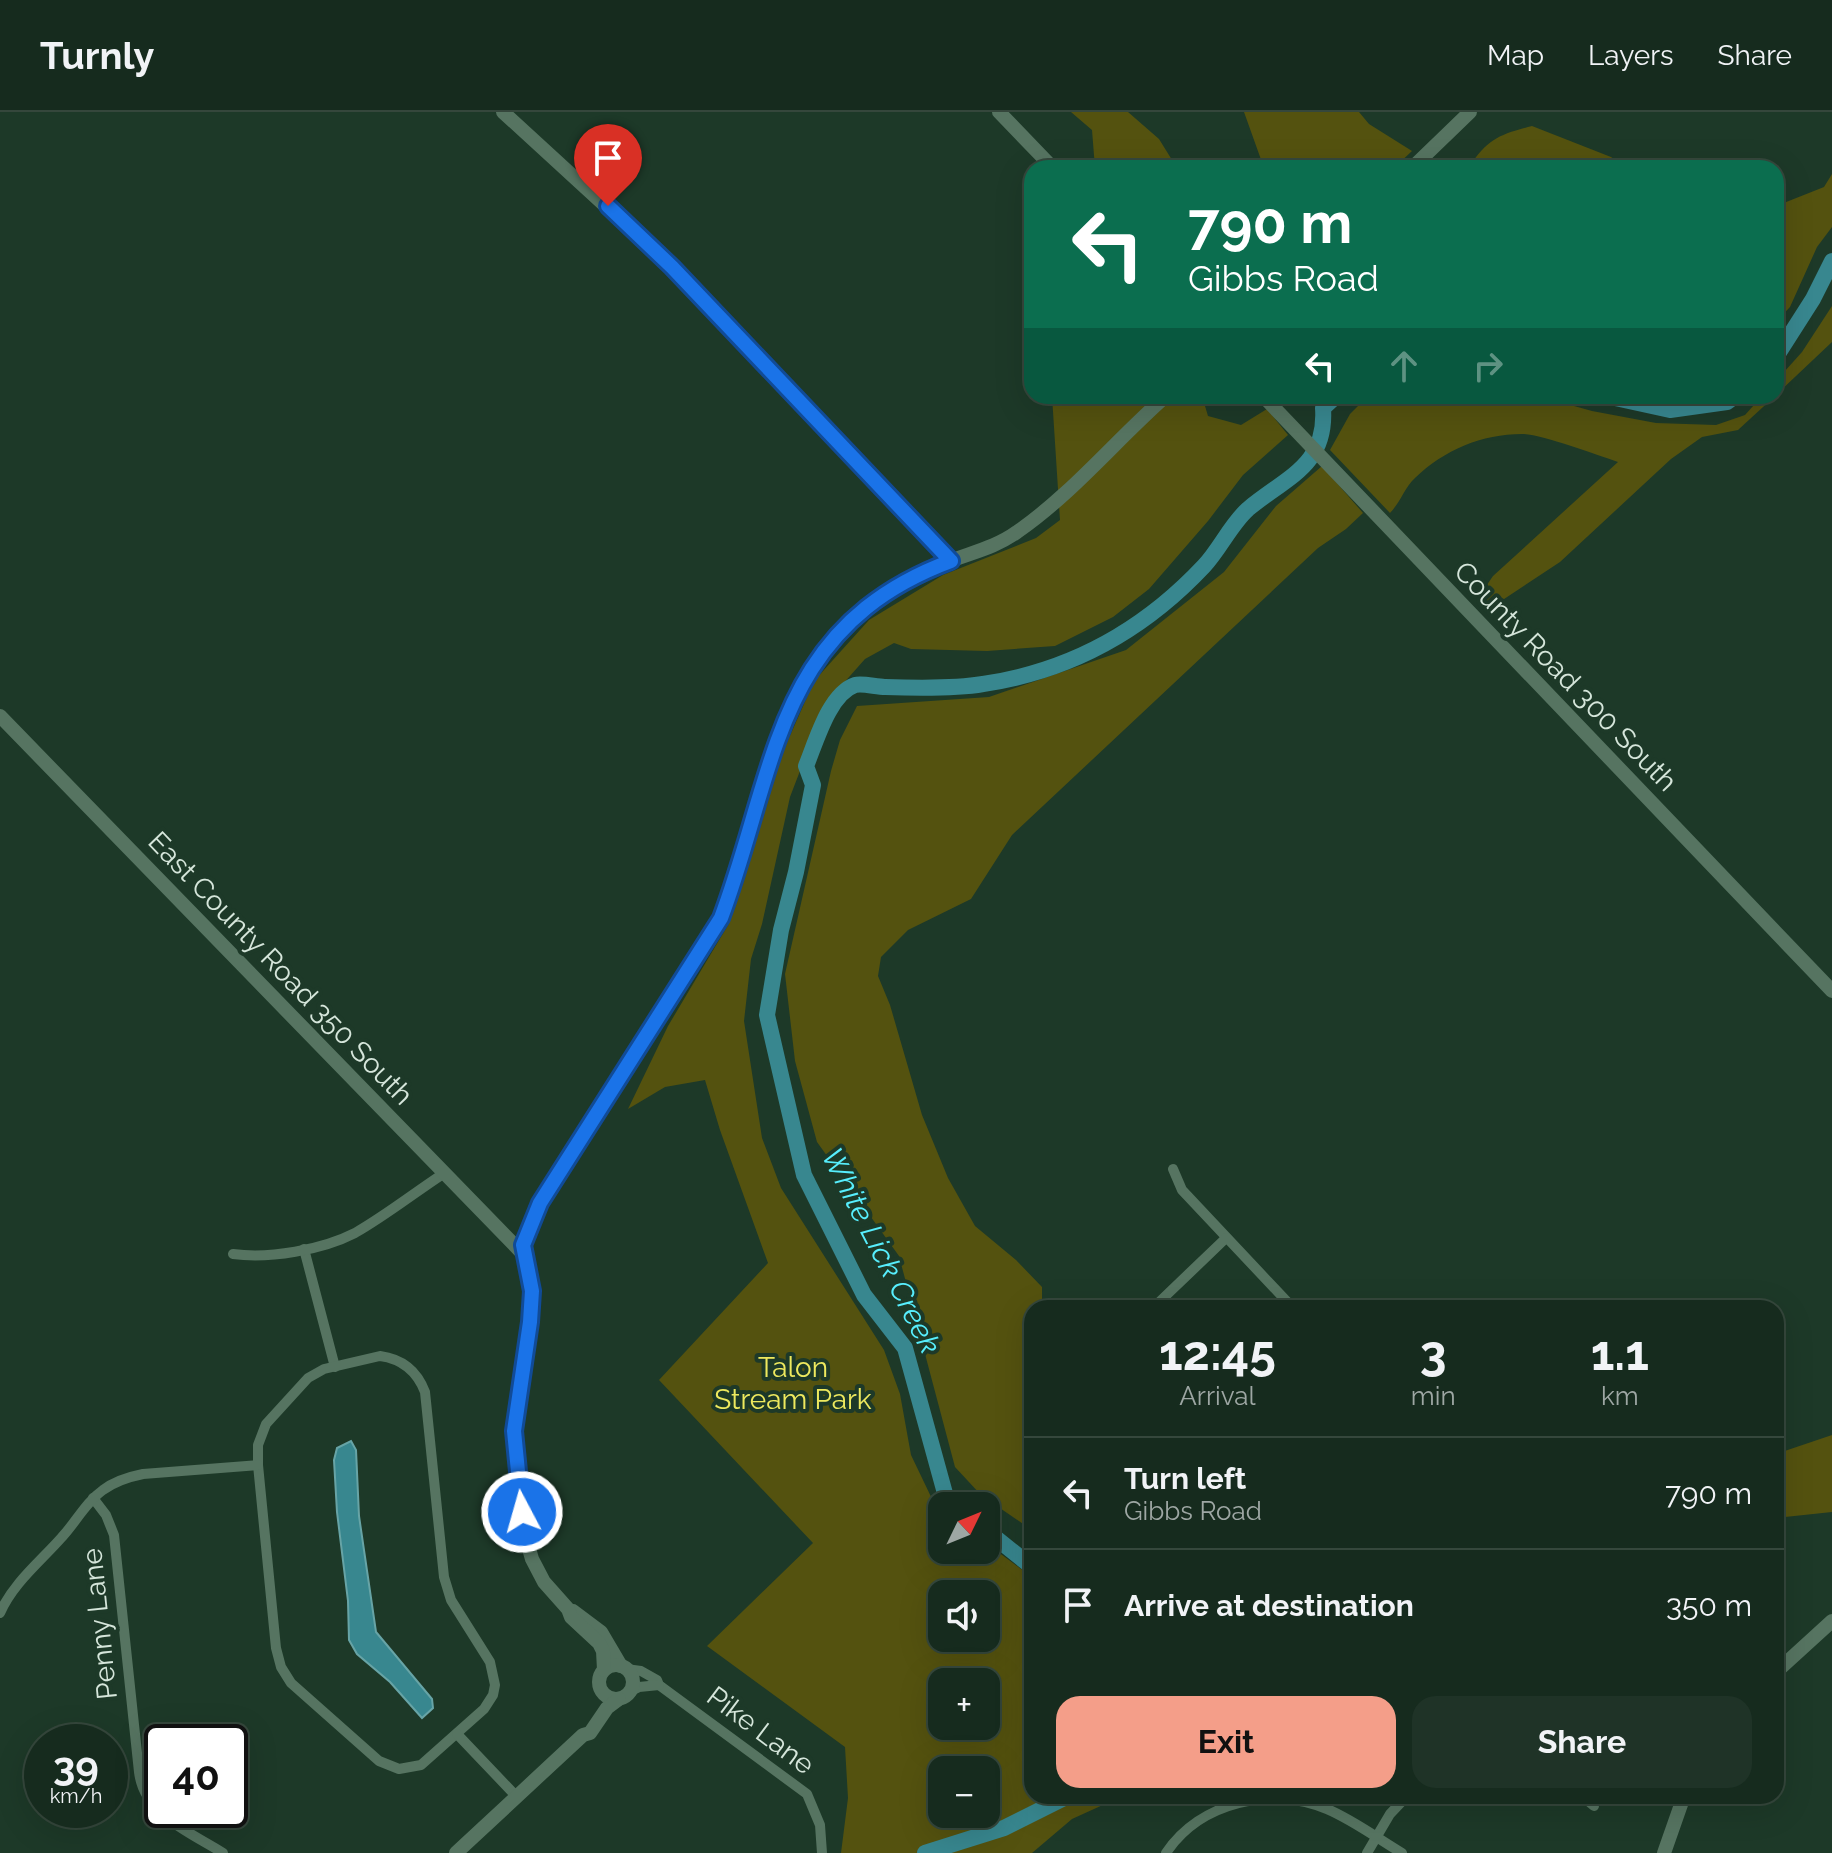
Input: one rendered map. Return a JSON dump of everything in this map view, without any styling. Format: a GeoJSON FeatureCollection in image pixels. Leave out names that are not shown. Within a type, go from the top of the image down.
{"type":"FeatureCollection","features":[{"type":"Feature","properties":{"kind":"street"},"geometry":{"type":"LineString","coordinates":[[503,112],[672,267],[951,561]]}},
{"type":"Feature","properties":{"kind":"street"},"geometry":{"type":"LineString","coordinates":[[999,112],[1045,160]]}},
{"type":"Feature","properties":{"kind":"street"},"geometry":{"type":"LineString","coordinates":[[1420,160],[1470,112]]}},
{"type":"Feature","properties":{"kind":"street"},"geometry":{"type":"LineString","coordinates":[[604,1670],[603,1651],[599,1643],[582,1629],[544,1582],[532,1559],[524,1531],[514,1431],[532,1291],[525,1256],[525,1235],[540,1203],[721,918],[736,880],[778,735],[804,680],[821,654],[843,629],[870,606],[906,582],[1017,533],[1158,404]]}},
{"type":"Feature","properties":{"kind":"street","name":"County Road 300 South"},"geometry":{"type":"LineString","coordinates":[[1271,404],[1832,991]]}},
{"type":"Feature","properties":{"kind":"street","name":"East County Road 350 South"},"geometry":{"type":"LineString","coordinates":[[0,716],[525,1256]]}},
{"type":"Feature","properties":{"kind":"street"},"geometry":{"type":"LineString","coordinates":[[1173,1169],[1182,1190],[1285,1300]]}},
{"type":"Feature","properties":{"kind":"street"},"geometry":{"type":"LineString","coordinates":[[233,1254],[257,1257],[304,1249],[356,1232],[443,1174]]}},
{"type":"Feature","properties":{"kind":"street"},"geometry":{"type":"LineString","coordinates":[[1161,1300],[1226,1238]]}},
{"type":"Feature","properties":{"kind":"street"},"geometry":{"type":"LineString","coordinates":[[304,1249],[335,1367]]}},
{"type":"Feature","properties":{"kind":"street"},"geometry":{"type":"LineString","coordinates":[[380,1356],[388,1357],[413,1371],[425,1392],[444,1577],[451,1600],[490,1662],[495,1678],[493,1695],[488,1704],[421,1765],[411,1769],[389,1767],[379,1761],[285,1676],[276,1648],[258,1465],[258,1445],[266,1424],[315,1373],[380,1356]]}},
{"type":"Feature","properties":{"kind":"street"},"geometry":{"type":"LineString","coordinates":[[0,1613],[7,1596],[64,1535],[93,1498],[120,1480],[143,1474],[258,1465]]}},
{"type":"Feature","properties":{"kind":"street","name":"Penny Lane"},"geometry":{"type":"LineString","coordinates":[[93,1498],[106,1515],[114,1535],[139,1772],[145,1795],[163,1816],[223,1853]]}},
{"type":"Feature","properties":{"kind":"street"},"geometry":{"type":"LineString","coordinates":[[568,1609],[576,1611],[601,1632],[633,1679],[624,1696]]}},
{"type":"Feature","properties":{"kind":"street"},"geometry":{"type":"LineString","coordinates":[[1784,1665],[1832,1621]]}},
{"type":"Feature","properties":{"kind":"street"},"geometry":{"type":"LineString","coordinates":[[456,1853],[583,1735],[597,1706],[599,1678],[611,1665],[624,1667]]}},
{"type":"Feature","properties":{"kind":"street","name":"Pike Lane"},"geometry":{"type":"LineString","coordinates":[[624,1667],[657,1680],[659,1685],[807,1794],[820,1825],[822,1853]]}},
{"type":"Feature","properties":{"kind":"street"},"geometry":{"type":"LineString","coordinates":[[583,1735],[590,1733],[607,1708],[624,1696],[639,1687],[659,1685]]}},
{"type":"Feature","properties":{"kind":"street"},"geometry":{"type":"LineString","coordinates":[[600,1688],[606,1697],[624,1696]]}},
{"type":"Feature","properties":{"kind":"street"},"geometry":{"type":"LineString","coordinates":[[457,1734],[516,1796]]}},
{"type":"Feature","properties":{"kind":"street"},"geometry":{"type":"LineString","coordinates":[[1166,1853],[1204,1816],[1238,1804]]}},
{"type":"Feature","properties":{"kind":"street"},"geometry":{"type":"LineString","coordinates":[[1310,1804],[1402,1853]]}},
{"type":"Feature","properties":{"kind":"street"},"geometry":{"type":"LineString","coordinates":[[1367,1853],[1399,1804]]}},
{"type":"Feature","properties":{"kind":"street"},"geometry":{"type":"LineString","coordinates":[[1664,1853],[1681,1804]]}},
{"type":"Feature","properties":{"kind":"green space"},"geometry":{"type":"Polygon","coordinates":[[[1071,112],[1128,112],[1159,139],[1172,160],[1094,160],[1092,130],[1071,112]]]}},
{"type":"Feature","properties":{"kind":"green space"},"geometry":{"type":"Polygon","coordinates":[[[1244,112],[1359,112],[1369,124],[1412,151],[1402,160],[1261,160],[1244,112]]]}},
{"type":"Feature","properties":{"kind":"green space"},"geometry":{"type":"Polygon","coordinates":[[[1532,126],[1615,160],[1474,160],[1482,150],[1510,132],[1532,126]]]}},
{"type":"Feature","properties":{"kind":"green space"},"geometry":{"type":"Polygon","coordinates":[[[1832,174],[1832,227],[1817,247],[1790,307],[1784,313],[1784,203],[1824,187],[1832,174]]]}},
{"type":"Feature","properties":{"kind":"green space"},"geometry":{"type":"Polygon","coordinates":[[[1832,306],[1832,342],[1784,387],[1784,372],[1802,352],[1832,306]]]}},
{"type":"Feature","properties":{"kind":"green space","name":"Talon Stream Park"},"geometry":{"type":"Polygon","coordinates":[[[1053,404],[1204,404],[1208,416],[1241,425],[1267,409],[1288,435],[1243,475],[1149,589],[1113,617],[1055,646],[987,651],[911,649],[894,643],[865,659],[826,703],[790,797],[762,924],[751,959],[744,1021],[762,1138],[781,1188],[884,1350],[900,1394],[911,1455],[929,1492],[928,1564],[1000,1564],[1000,1553],[1024,1571],[1024,1804],[1105,1804],[1072,1819],[1032,1853],[841,1853],[848,1798],[845,1747],[707,1646],[813,1543],[659,1380],[768,1263],[705,1080],[665,1087],[628,1109],[668,1026],[728,925],[781,756],[814,681],[869,620],[943,575],[1036,538],[1060,520],[1053,404]]]}},
{"type":"Feature","properties":{"kind":"green space"},"geometry":{"type":"Polygon","coordinates":[[[1360,404],[1567,404],[1656,423],[1716,425],[1745,415],[1755,404],[1766,404],[1738,430],[1702,437],[1671,459],[1560,562],[1492,607],[1480,595],[1493,576],[1618,462],[1531,435],[1492,437],[1438,459],[1411,482],[1390,513],[1330,450],[1350,414],[1360,404]]]}},
{"type":"Feature","properties":{"kind":"green space"},"geometry":{"type":"Polygon","coordinates":[[[1322,466],[1363,513],[1318,548],[1012,835],[971,899],[908,930],[881,957],[878,976],[890,1005],[922,1115],[948,1178],[975,1226],[1016,1260],[1042,1287],[1042,1300],[1024,1300],[1024,1525],[1000,1508],[1000,1492],[978,1492],[955,1467],[899,1256],[817,1142],[795,1061],[785,974],[831,771],[840,740],[857,706],[989,697],[1126,650],[1224,572],[1276,506],[1322,466]]]}},
{"type":"Feature","properties":{"kind":"green space"},"geometry":{"type":"Polygon","coordinates":[[[1832,1435],[1832,1512],[1784,1517],[1784,1451],[1832,1435]]]}},
{"type":"Feature","properties":{"kind":"water"},"geometry":{"type":"Polygon","coordinates":[[[351,1441],[356,1450],[359,1516],[376,1632],[432,1699],[433,1708],[422,1718],[390,1682],[357,1654],[349,1640],[334,1460],[337,1448],[351,1441]]]}},
{"type":"Feature","properties":{"kind":"waterway","name":"White Lick Creek"},"geometry":{"type":"LineString","coordinates":[[1784,344],[1813,299],[1832,261]]}},
{"type":"Feature","properties":{"kind":"waterway","name":"White Lick Creek"},"geometry":{"type":"LineString","coordinates":[[945,1492],[905,1348],[864,1295],[804,1175],[767,1015],[781,930],[813,785],[806,766],[831,708],[846,690],[855,685],[972,686],[1015,678],[1076,658],[1104,644],[1156,610],[1204,566],[1248,509],[1311,457],[1322,428],[1323,408],[1327,404]]}},
{"type":"Feature","properties":{"kind":"waterway","name":"White Lick Creek"},"geometry":{"type":"LineString","coordinates":[[1643,404],[1670,410],[1713,404]]}},
{"type":"Feature","properties":{"kind":"waterway","name":"White Lick Creek"},"geometry":{"type":"LineString","coordinates":[[1000,1541],[1024,1561]]}},
{"type":"Feature","properties":{"kind":"waterway","name":"White Lick Creek"},"geometry":{"type":"LineString","coordinates":[[925,1853],[1004,1828],[1052,1804]]}},
{"type":"Feature","properties":{"kind":"route"},"geometry":{"type":"LineString","coordinates":[[522,1512],[514,1431],[532,1291],[523,1245],[525,1235],[540,1203],[721,918],[736,880],[778,735],[804,680],[843,629],[870,606],[906,582],[951,561],[672,267],[608,206]]}}]}
